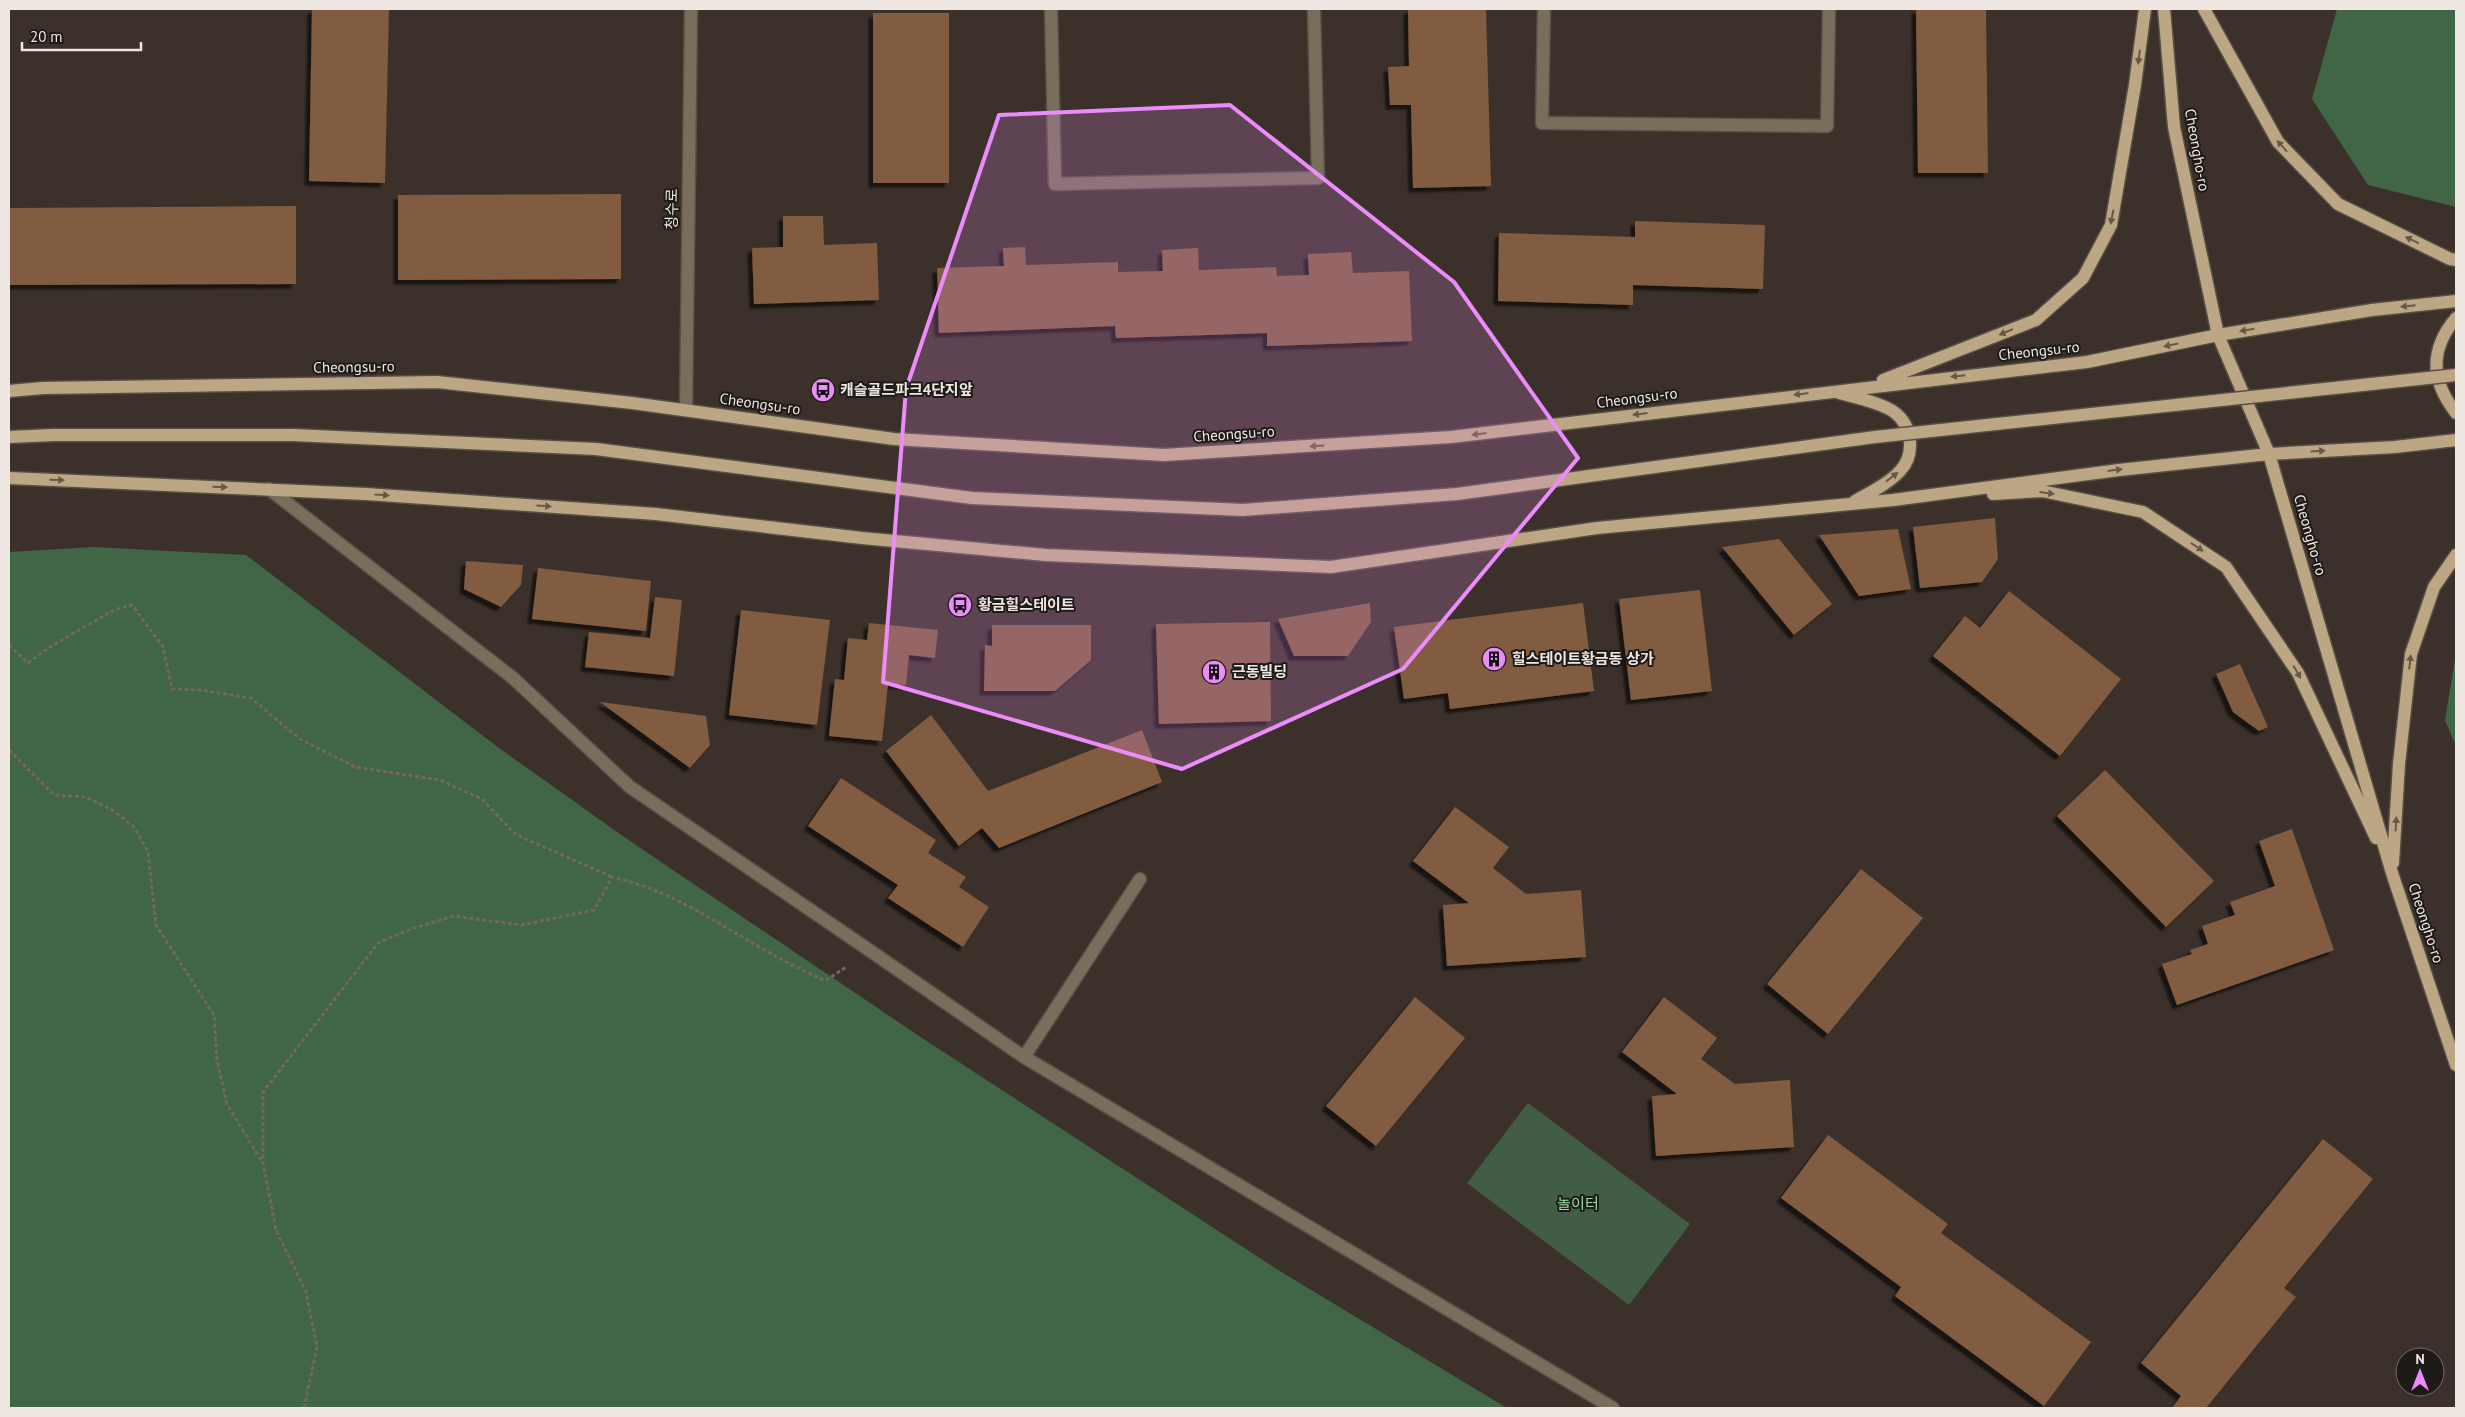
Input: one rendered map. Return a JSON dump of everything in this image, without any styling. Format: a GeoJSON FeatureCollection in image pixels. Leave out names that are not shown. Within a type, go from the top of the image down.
{"type":"FeatureCollection","features":[{"type":"Feature","properties":{"kind":"main road"},"geometry":{"type":"LineString","coordinates":[[1867,386],[2036,320],[2082,278],[2111,225],[2135,85],[2145,9]]}},
{"type":"Feature","properties":{"kind":"main road","name":"Cheongho-ro"},"geometry":{"type":"LineString","coordinates":[[2164,9],[2174,127],[2218,335],[2270,454],[2392,873],[2456,1062]]}},
{"type":"Feature","properties":{"kind":"main road"},"geometry":{"type":"LineString","coordinates":[[2204,9],[2234,67],[2278,142],[2338,204],[2450,259],[2456,260]]}},
{"type":"Feature","properties":{"kind":"main road","name":"Cheongsu-ro"},"geometry":{"type":"LineString","coordinates":[[9,391],[43,388],[437,382],[686,410],[894,439],[1164,455],[1451,437],[1867,386],[2087,362],[2218,335],[2372,310],[2456,301]]}},
{"type":"Feature","properties":{"kind":"main road"},"geometry":{"type":"LineString","coordinates":[[2456,318],[2440,344],[2436,369],[2443,396],[2456,413]]}},
{"type":"Feature","properties":{"kind":"main road"},"geometry":{"type":"LineString","coordinates":[[9,437],[54,435],[293,435],[596,449],[972,498],[1244,510],[1457,494],[1875,437],[2456,375]]}},
{"type":"Feature","properties":{"kind":"main road"},"geometry":{"type":"LineString","coordinates":[[1828,391],[1856,397],[1893,411],[1904,421],[1911,437],[1910,454],[1901,470],[1872,492],[1850,503]]}},
{"type":"Feature","properties":{"kind":"main road"},"geometry":{"type":"LineString","coordinates":[[1893,500],[2119,470],[2270,454],[2395,447],[2456,440]]}},
{"type":"Feature","properties":{"kind":"main road"},"geometry":{"type":"LineString","coordinates":[[9,478],[269,489],[656,514],[862,538],[1046,555],[1331,566],[1597,528],[1850,503],[2042,491],[2143,512],[2226,566],[2298,673],[2392,873]]}},
{"type":"Feature","properties":{"kind":"main road"},"geometry":{"type":"LineString","coordinates":[[2392,873],[2411,654],[2434,587],[2456,555]]}},
{"type":"Feature","properties":{"kind":"street","name":"청수로"},"geometry":{"type":"LineString","coordinates":[[686,410],[691,9]]}},
{"type":"Feature","properties":{"kind":"street"},"geometry":{"type":"LineString","coordinates":[[1051,9],[1055,184],[1318,178],[1314,9]]}},
{"type":"Feature","properties":{"kind":"street"},"geometry":{"type":"LineString","coordinates":[[1544,9],[1542,122],[1827,126],[1829,9]]}},
{"type":"Feature","properties":{"kind":"street"},"geometry":{"type":"LineString","coordinates":[[269,489],[514,678],[630,787],[1024,1057],[1613,1408]]}},
{"type":"Feature","properties":{"kind":"street"},"geometry":{"type":"LineString","coordinates":[[1024,1057],[1140,879]]}},
{"type":"Feature","properties":{"kind":"path"},"geometry":{"type":"LineString","coordinates":[[9,645],[28,663],[52,644],[93,623],[112,609],[132,605],[163,647],[172,689],[199,690],[251,698],[300,739],[355,767],[440,780],[482,799],[515,834],[612,877],[636,882],[708,915],[777,957],[825,982],[868,950]]}},
{"type":"Feature","properties":{"kind":"path"},"geometry":{"type":"LineString","coordinates":[[9,750],[54,795],[86,797],[114,811],[135,828],[148,852],[156,925],[214,1015],[217,1060],[227,1104],[263,1163]]}},
{"type":"Feature","properties":{"kind":"path"},"geometry":{"type":"LineString","coordinates":[[304,1408],[317,1347],[306,1292],[276,1230],[263,1163],[263,1092],[378,942],[414,928],[454,916],[521,925],[594,910],[612,877]]}},
{"type":"Feature","properties":{"kind":"highlighted area"},"geometry":{"type":"Polygon","coordinates":[[[1230,105],[1454,282],[1578,458],[1403,669],[1182,769],[883,682],[906,389],[999,115],[1230,105]]]}},
{"type":"Feature","properties":{"kind":"green space"},"geometry":{"type":"Polygon","coordinates":[[[2337,9],[2456,9],[2456,207],[2368,185],[2312,99],[2337,9]]]}},
{"type":"Feature","properties":{"kind":"green space"},"geometry":{"type":"Polygon","coordinates":[[[93,547],[246,555],[499,748],[627,839],[922,1038],[1278,1270],[1507,1408],[9,1408],[9,552],[93,547]]]}},
{"type":"Feature","properties":{"kind":"green space"},"geometry":{"type":"Polygon","coordinates":[[[2456,653],[2456,746],[2445,720],[2456,653]]]}},
{"type":"Feature","properties":{"kind":"green space","name":"놀이터"},"geometry":{"type":"Polygon","coordinates":[[[1528,1103],[1690,1224],[1629,1305],[1467,1183],[1528,1103]]]}},
{"type":"Feature","properties":{"kind":"building"},"geometry":{"type":"Polygon","coordinates":[[[312,9],[389,9],[385,183],[309,181],[312,9]]]}},
{"type":"Feature","properties":{"kind":"building"},"geometry":{"type":"Polygon","coordinates":[[[1408,9],[1486,9],[1491,186],[1413,188],[1411,105],[1390,105],[1388,67],[1409,66],[1408,9]]]}},
{"type":"Feature","properties":{"kind":"building"},"geometry":{"type":"Polygon","coordinates":[[[1916,9],[1986,9],[1988,173],[1918,173],[1916,9]]]}},
{"type":"Feature","properties":{"kind":"building"},"geometry":{"type":"Polygon","coordinates":[[[873,13],[949,13],[949,183],[873,183],[873,13]]]}},
{"type":"Feature","properties":{"kind":"building"},"geometry":{"type":"Polygon","coordinates":[[[621,194],[621,279],[398,280],[398,195],[621,194]]]}},
{"type":"Feature","properties":{"kind":"building"},"geometry":{"type":"Polygon","coordinates":[[[296,206],[296,284],[9,285],[9,208],[296,206]]]}},
{"type":"Feature","properties":{"kind":"building"},"geometry":{"type":"Polygon","coordinates":[[[783,216],[823,216],[824,245],[877,243],[879,300],[754,304],[752,248],[783,247],[783,216]]]}},
{"type":"Feature","properties":{"kind":"building"},"geometry":{"type":"Polygon","coordinates":[[[1635,221],[1765,225],[1763,289],[1633,285],[1633,305],[1498,301],[1499,233],[1635,237],[1635,221]]]}},
{"type":"Feature","properties":{"kind":"building"},"geometry":{"type":"Polygon","coordinates":[[[1025,247],[1026,265],[1118,262],[1118,272],[1163,271],[1162,250],[1198,248],[1199,270],[1276,267],[1277,276],[1309,275],[1308,254],[1351,252],[1353,273],[1409,271],[1412,341],[1267,346],[1267,333],[1116,338],[1115,326],[939,333],[937,268],[1004,266],[1003,248],[1025,247]]]}},
{"type":"Feature","properties":{"kind":"building"},"geometry":{"type":"Polygon","coordinates":[[[1995,518],[1998,559],[1982,582],[1920,588],[1913,527],[1995,518]]]}},
{"type":"Feature","properties":{"kind":"building"},"geometry":{"type":"Polygon","coordinates":[[[1898,529],[1911,589],[1859,596],[1819,535],[1898,529]]]}},
{"type":"Feature","properties":{"kind":"building"},"geometry":{"type":"Polygon","coordinates":[[[1779,539],[1832,604],[1794,635],[1722,547],[1779,539]]]}},
{"type":"Feature","properties":{"kind":"building"},"geometry":{"type":"Polygon","coordinates":[[[466,561],[523,565],[521,585],[501,607],[464,589],[466,561]]]}},
{"type":"Feature","properties":{"kind":"building"},"geometry":{"type":"Polygon","coordinates":[[[538,568],[651,581],[646,631],[532,619],[538,568]]]}},
{"type":"Feature","properties":{"kind":"building","name":"힐스테이트황금동 상가"},"geometry":{"type":"Polygon","coordinates":[[[1700,590],[1712,691],[1631,700],[1619,599],[1700,590]]]}},
{"type":"Feature","properties":{"kind":"building"},"geometry":{"type":"Polygon","coordinates":[[[2009,591],[2121,679],[2060,756],[1933,656],[1965,616],[1980,628],[2009,591]]]}},
{"type":"Feature","properties":{"kind":"building"},"geometry":{"type":"Polygon","coordinates":[[[655,597],[682,600],[674,676],[585,667],[589,632],[650,638],[655,597]]]}},
{"type":"Feature","properties":{"kind":"building"},"geometry":{"type":"Polygon","coordinates":[[[1370,603],[1371,622],[1348,656],[1294,656],[1278,619],[1370,603]]]}},
{"type":"Feature","properties":{"kind":"building","name":"힐스테이트황금동 상가"},"geometry":{"type":"Polygon","coordinates":[[[1583,603],[1594,691],[1450,709],[1448,693],[1404,699],[1394,627],[1583,603]]]}},
{"type":"Feature","properties":{"kind":"building"},"geometry":{"type":"Polygon","coordinates":[[[741,610],[830,620],[817,725],[729,715],[741,610]]]}},
{"type":"Feature","properties":{"kind":"building","name":"근동빌딩"},"geometry":{"type":"Polygon","coordinates":[[[1270,622],[1271,721],[1159,724],[1156,624],[1270,622]]]}},
{"type":"Feature","properties":{"kind":"building"},"geometry":{"type":"Polygon","coordinates":[[[869,623],[938,630],[935,658],[909,655],[906,685],[888,684],[882,741],[829,736],[835,679],[844,680],[848,638],[867,640],[869,623]]]}},
{"type":"Feature","properties":{"kind":"building"},"geometry":{"type":"Polygon","coordinates":[[[992,625],[1091,625],[1091,660],[1055,691],[984,691],[985,645],[992,646],[992,625]]]}},
{"type":"Feature","properties":{"kind":"building"},"geometry":{"type":"Polygon","coordinates":[[[2240,664],[2268,727],[2259,731],[2233,712],[2216,674],[2240,664]]]}},
{"type":"Feature","properties":{"kind":"building"},"geometry":{"type":"Polygon","coordinates":[[[600,702],[706,716],[710,745],[690,768],[600,702]]]}},
{"type":"Feature","properties":{"kind":"building"},"geometry":{"type":"Polygon","coordinates":[[[931,715],[988,791],[1142,730],[1162,782],[999,848],[982,828],[959,846],[886,751],[931,715]]]}},
{"type":"Feature","properties":{"kind":"building"},"geometry":{"type":"Polygon","coordinates":[[[2105,770],[2214,881],[2166,927],[2057,816],[2105,770]]]}},
{"type":"Feature","properties":{"kind":"building"},"geometry":{"type":"Polygon","coordinates":[[[841,778],[936,840],[928,853],[966,877],[959,887],[989,907],[963,947],[888,898],[898,885],[808,826],[841,778]]]}},
{"type":"Feature","properties":{"kind":"building"},"geometry":{"type":"Polygon","coordinates":[[[1455,807],[1509,847],[1493,868],[1526,894],[1581,890],[1586,957],[1447,966],[1443,905],[1469,903],[1413,861],[1455,807]]]}},
{"type":"Feature","properties":{"kind":"building"},"geometry":{"type":"Polygon","coordinates":[[[2292,829],[2334,950],[2177,1005],[2162,964],[2192,954],[2190,950],[2208,944],[2202,926],[2235,915],[2230,902],[2275,886],[2259,841],[2292,829]]]}},
{"type":"Feature","properties":{"kind":"building"},"geometry":{"type":"Polygon","coordinates":[[[1861,869],[1923,918],[1828,1034],[1767,984],[1861,869]]]}},
{"type":"Feature","properties":{"kind":"building"},"geometry":{"type":"Polygon","coordinates":[[[1415,997],[1465,1038],[1376,1146],[1326,1106],[1415,997]]]}},
{"type":"Feature","properties":{"kind":"building"},"geometry":{"type":"Polygon","coordinates":[[[1664,997],[1717,1038],[1701,1059],[1735,1084],[1790,1080],[1794,1147],[1656,1156],[1652,1096],[1677,1094],[1622,1052],[1664,997]]]}},
{"type":"Feature","properties":{"kind":"building"},"geometry":{"type":"Polygon","coordinates":[[[1828,1135],[1948,1224],[1941,1233],[2091,1342],[2044,1406],[1895,1296],[1901,1287],[1781,1198],[1828,1135]]]}},
{"type":"Feature","properties":{"kind":"building"},"geometry":{"type":"Polygon","coordinates":[[[2323,1139],[2373,1179],[2284,1288],[2296,1297],[2206,1408],[2172,1408],[2181,1396],[2141,1363],[2323,1139]]]}},
{"type":"Feature","properties":{"kind":"place","name":"캐슬골드파크4단지앞"},"geometry":{"type":"Point","coordinates":[823,390]}},
{"type":"Feature","properties":{"kind":"place","name":"황금힐스테이트"},"geometry":{"type":"Point","coordinates":[960,605]}},
{"type":"Feature","properties":{"kind":"place","name":"힐스테이트황금동 상가"},"geometry":{"type":"Point","coordinates":[1494,659]}},
{"type":"Feature","properties":{"kind":"place","name":"근동빌딩"},"geometry":{"type":"Point","coordinates":[1214,672]}}]}
